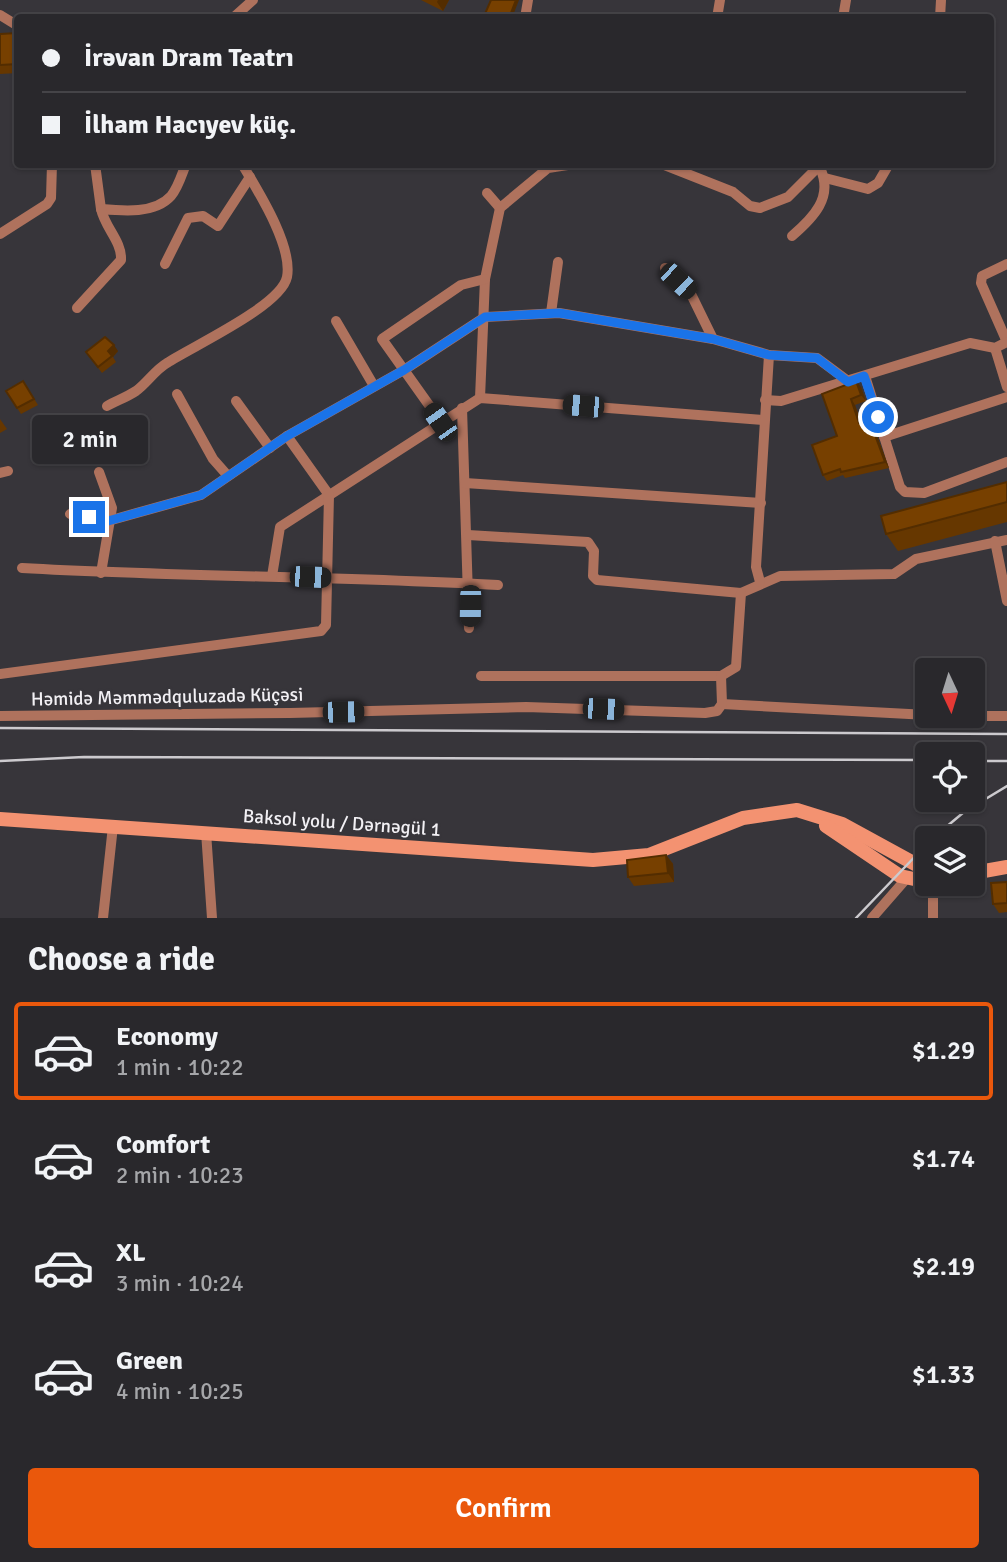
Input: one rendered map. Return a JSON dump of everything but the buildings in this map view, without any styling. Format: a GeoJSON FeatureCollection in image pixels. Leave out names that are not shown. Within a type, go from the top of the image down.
{"type":"FeatureCollection","features":[{"type":"Feature","properties":{"kind":"main road"},"geometry":{"type":"LineString","coordinates":[[760,813],[785,810],[815,813],[915,864]]}},
{"type":"Feature","properties":{"kind":"main road","name":"Baksol yolu / Dərnəgül 1"},"geometry":{"type":"LineString","coordinates":[[0,819],[581,859],[636,857],[680,844],[760,813]]}},
{"type":"Feature","properties":{"kind":"main road"},"geometry":{"type":"LineString","coordinates":[[760,813],[796,816],[827,826],[906,879],[915,880]]}},
{"type":"Feature","properties":{"kind":"main road"},"geometry":{"type":"LineString","coordinates":[[882,864],[876,855],[877,851],[892,851]]}},
{"type":"Feature","properties":{"kind":"main road"},"geometry":{"type":"LineString","coordinates":[[985,870],[1007,866]]}},
{"type":"Feature","properties":{"kind":"street"},"geometry":{"type":"LineString","coordinates":[[237,14],[253,0]]}},
{"type":"Feature","properties":{"kind":"street"},"geometry":{"type":"LineString","coordinates":[[0,234],[47,204],[51,198],[52,168]]}},
{"type":"Feature","properties":{"kind":"street"},"geometry":{"type":"LineString","coordinates":[[77,308],[121,260],[121,248],[104,224],[96,168]]}},
{"type":"Feature","properties":{"kind":"street"},"geometry":{"type":"LineString","coordinates":[[101,209],[152,208],[172,195],[184,168]]}},
{"type":"Feature","properties":{"kind":"street"},"geometry":{"type":"LineString","coordinates":[[107,406],[135,392],[164,365],[240,323],[280,291],[287,278],[285,254],[261,196],[244,168]]}},
{"type":"Feature","properties":{"kind":"street"},"geometry":{"type":"LineString","coordinates":[[480,398],[485,279],[500,208],[547,168]]}},
{"type":"Feature","properties":{"kind":"street"},"geometry":{"type":"LineString","coordinates":[[672,168],[733,192],[750,206],[760,208],[788,197],[822,170]]}},
{"type":"Feature","properties":{"kind":"street"},"geometry":{"type":"LineString","coordinates":[[822,170],[868,189],[878,183],[887,168]]}},
{"type":"Feature","properties":{"kind":"street"},"geometry":{"type":"LineString","coordinates":[[792,236],[814,217],[822,170]]}},
{"type":"Feature","properties":{"kind":"street"},"geometry":{"type":"LineString","coordinates":[[165,264],[188,218],[203,216],[218,226],[250,177]]}},
{"type":"Feature","properties":{"kind":"street"},"geometry":{"type":"LineString","coordinates":[[487,193],[500,208]]}},
{"type":"Feature","properties":{"kind":"street"},"geometry":{"type":"LineString","coordinates":[[551,313],[558,262]]}},
{"type":"Feature","properties":{"kind":"street"},"geometry":{"type":"LineString","coordinates":[[765,400],[781,401],[970,343],[995,348],[1007,342],[981,283],[982,276],[990,270],[1007,264]]}},
{"type":"Feature","properties":{"kind":"street"},"geometry":{"type":"LineString","coordinates":[[665,268],[690,292],[713,339]]}},
{"type":"Feature","properties":{"kind":"street"},"geometry":{"type":"LineString","coordinates":[[440,422],[382,338],[461,285],[485,279]]}},
{"type":"Feature","properties":{"kind":"street"},"geometry":{"type":"LineString","coordinates":[[70,514],[108,521],[201,495],[287,436],[404,370],[485,317],[551,313],[713,339],[769,355],[817,358],[848,382]]}},
{"type":"Feature","properties":{"kind":"street"},"geometry":{"type":"LineString","coordinates":[[335,321],[374,386]]}},
{"type":"Feature","properties":{"kind":"street"},"geometry":{"type":"LineString","coordinates":[[995,348],[1007,387]]}},
{"type":"Feature","properties":{"kind":"street"},"geometry":{"type":"LineString","coordinates":[[760,582],[756,567],[769,355]]}},
{"type":"Feature","properties":{"kind":"street"},"geometry":{"type":"LineString","coordinates":[[864,376],[900,487],[912,494],[1007,462]]}},
{"type":"Feature","properties":{"kind":"street"},"geometry":{"type":"LineString","coordinates":[[177,394],[212,459],[228,476]]}},
{"type":"Feature","properties":{"kind":"street"},"geometry":{"type":"LineString","coordinates":[[884,437],[1007,397]]}},
{"type":"Feature","properties":{"kind":"street"},"geometry":{"type":"LineString","coordinates":[[272,576],[279,527],[480,398],[763,420]]}},
{"type":"Feature","properties":{"kind":"street"},"geometry":{"type":"LineString","coordinates":[[236,401],[270,448]]}},
{"type":"Feature","properties":{"kind":"street"},"geometry":{"type":"LineString","coordinates":[[462,408],[470,583],[469,628]]}},
{"type":"Feature","properties":{"kind":"street"},"geometry":{"type":"LineString","coordinates":[[287,436],[329,495]]}},
{"type":"Feature","properties":{"kind":"street"},"geometry":{"type":"LineString","coordinates":[[99,472],[112,508],[100,573]]}},
{"type":"Feature","properties":{"kind":"street"},"geometry":{"type":"LineString","coordinates":[[466,484],[761,503]]}},
{"type":"Feature","properties":{"kind":"street","name":"Həmidə Məmmədquluzadə Küçəsi"},"geometry":{"type":"LineString","coordinates":[[0,674],[312,635],[321,631],[326,625],[329,578],[329,495]]}},
{"type":"Feature","properties":{"kind":"street"},"geometry":{"type":"LineString","coordinates":[[468,535],[588,542],[594,551],[593,576],[597,580],[741,593],[760,582],[780,576],[894,574],[916,559],[1001,540],[1007,601]]}},
{"type":"Feature","properties":{"kind":"street"},"geometry":{"type":"LineString","coordinates":[[22,568],[100,573],[272,576],[498,585]]}},
{"type":"Feature","properties":{"kind":"street"},"geometry":{"type":"LineString","coordinates":[[481,676],[721,676],[736,667],[741,593]]}},
{"type":"Feature","properties":{"kind":"street"},"geometry":{"type":"LineString","coordinates":[[721,676],[722,704]]}},
{"type":"Feature","properties":{"kind":"street","name":"Həmidə Məmmədquluzadə Küçəsi"},"geometry":{"type":"LineString","coordinates":[[0,716],[526,707],[705,713],[717,711],[722,704],[915,714]]}},
{"type":"Feature","properties":{"kind":"street"},"geometry":{"type":"LineString","coordinates":[[985,716],[1007,716]]}},
{"type":"Feature","properties":{"kind":"street"},"geometry":{"type":"LineString","coordinates":[[103,918],[113,826]]}},
{"type":"Feature","properties":{"kind":"street"},"geometry":{"type":"LineString","coordinates":[[206,832],[212,918]]}},
{"type":"Feature","properties":{"kind":"street"},"geometry":{"type":"LineString","coordinates":[[872,918],[906,879]]}},
{"type":"Feature","properties":{"kind":"street"},"geometry":{"type":"LineString","coordinates":[[933,896],[933,918]]}},
{"type":"Feature","properties":{"kind":"railway"},"geometry":{"type":"LineString","coordinates":[[0,728],[1007,734]]}},
{"type":"Feature","properties":{"kind":"railway"},"geometry":{"type":"LineString","coordinates":[[0,761],[84,757],[915,760]]}},
{"type":"Feature","properties":{"kind":"railway"},"geometry":{"type":"LineString","coordinates":[[985,761],[1007,761]]}},
{"type":"Feature","properties":{"kind":"railway"},"geometry":{"type":"LineString","coordinates":[[947,826],[964,812],[1007,786]]}},
{"type":"Feature","properties":{"kind":"railway"},"geometry":{"type":"LineString","coordinates":[[856,918],[915,857]]}},
{"type":"Feature","properties":{"kind":"route"},"geometry":{"type":"LineString","coordinates":[[89,517],[108,521],[201,495],[287,436],[404,370],[485,317],[559,313],[713,339],[769,355],[817,358],[848,382],[864,376],[878,417]]}}]}
